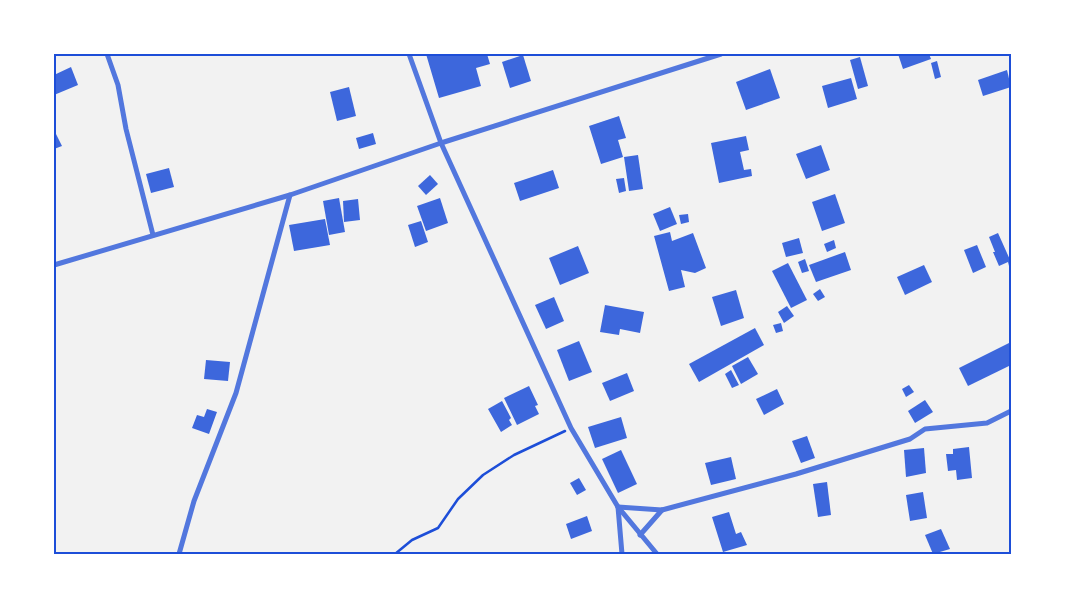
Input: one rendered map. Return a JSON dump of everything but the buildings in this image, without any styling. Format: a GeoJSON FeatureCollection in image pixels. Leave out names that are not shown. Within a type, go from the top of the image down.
{"type":"FeatureCollection","features":[{"type":"Feature","properties":{"kind":"street"},"geometry":{"type":"LineString","coordinates":[[107,54],[118,84],[126,129],[153,235]]}},
{"type":"Feature","properties":{"kind":"street"},"geometry":{"type":"LineString","coordinates":[[408,54],[441,143],[571,428],[618,507],[657,554]]}},
{"type":"Feature","properties":{"kind":"street"},"geometry":{"type":"LineString","coordinates":[[54,265],[290,195],[441,143],[721,54]]}},
{"type":"Feature","properties":{"kind":"street"},"geometry":{"type":"LineString","coordinates":[[179,554],[194,501],[236,393],[290,195]]}},
{"type":"Feature","properties":{"kind":"street"},"geometry":{"type":"LineString","coordinates":[[618,507],[662,510],[796,474],[910,439],[925,429],[987,423],[1011,411]]}},
{"type":"Feature","properties":{"kind":"street"},"geometry":{"type":"LineString","coordinates":[[618,507],[622,554]]}},
{"type":"Feature","properties":{"kind":"street"},"geometry":{"type":"LineString","coordinates":[[640,535],[662,510]]}},
{"type":"Feature","properties":{"kind":"path"},"geometry":{"type":"LineString","coordinates":[[395,554],[412,540],[438,528],[458,499],[483,475],[514,455],[571,428]]}}]}
